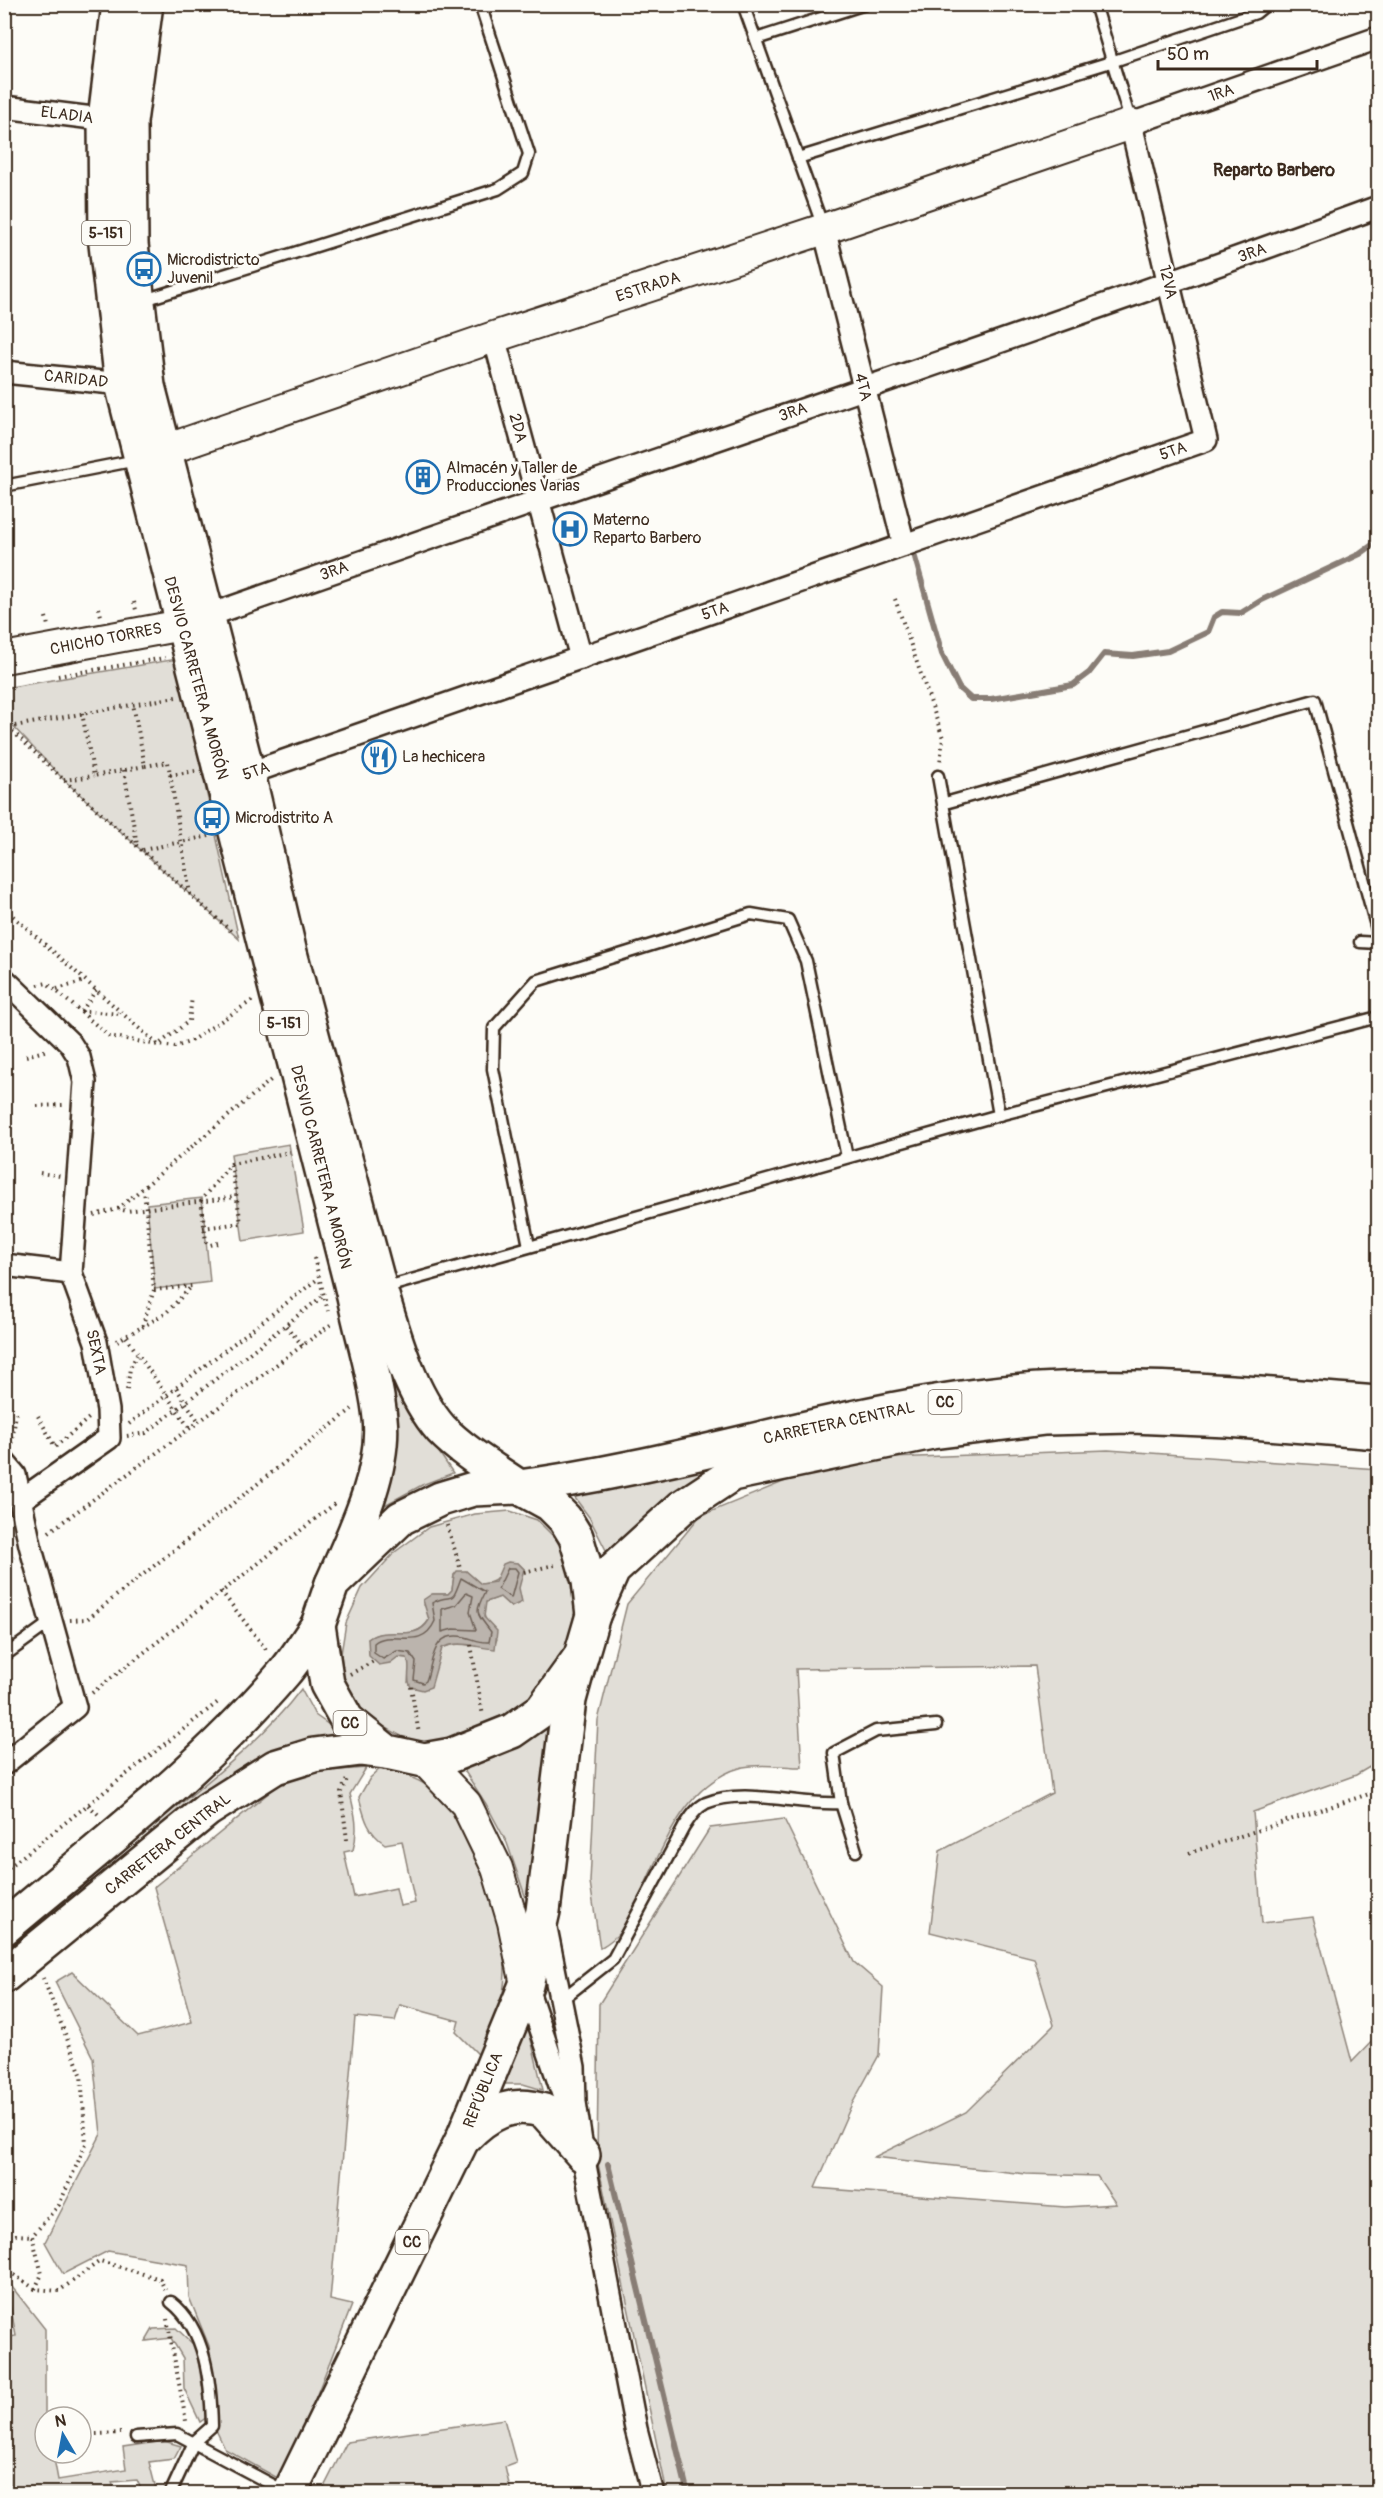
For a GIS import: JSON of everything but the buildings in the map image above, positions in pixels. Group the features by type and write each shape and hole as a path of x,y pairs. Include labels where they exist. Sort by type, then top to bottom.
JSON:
{"main road":[{"name":"DESVIO CARRETERA A MORÓN","path":"119,4 117,121 106,244 135,385 193,631 224,776 349,1303 380,1418 380,1445 357,1526 332,1584"},
{"name":"DESVIO CARRETERA A MORÓN","path":"135,385 138,302 117,121 146,4"},
{"name":"DESVIO CARRETERA A MORÓN","path":"193,631 200,692 224,776"},
{"name":"DESVIO CARRETERA A MORÓN","path":"349,1303 393,1333 417,1389 440,1428 471,1455 519,1487"},
{"name":"CARRETERA CENTRAL","path":"519,1487 576,1480 908,1408 1003,1393 1111,1387 1378,1403"},
{"name":"CARRETERA CENTRAL","path":"593,1615 613,1570 682,1507 732,1474 932,1432 1045,1418 1132,1416 1228,1420 1378,1432"},
{"name":"CC","path":"4,1928 135,1818 205,1755 285,1672 318,1625 332,1584 401,1518 440,1498 473,1489 519,1487 550,1504 565,1520 576,1537 589,1581 593,1615 580,1656 542,1710 512,1731 487,1744 452,1755 424,1760 374,1750 347,1720 327,1684 318,1625"},
{"name":"REPÚBLICA","path":"289,2493 463,2138 526,1985 543,1911 569,1700 580,1656"},
{"name":"CARRETERA CENTRAL","path":"4,1976 190,1823 275,1767 314,1755 374,1750"},
{"path":"463,2138 494,2112 521,2106 544,2111 583,2156"}],"street":[{"name":"1RA","path":"1131,124 1378,38"},
{"name":"ELADIA","path":"4,107 117,121"},
{"name":"ESTRADA","path":"152,454 1131,124"},
{"name":"12VA","path":"1131,124 1206,440"},
{"name":"3RA","path":"193,631 537,499 1168,284 1378,207"},
{"name":"4TA","path":"824,229 904,545"},
{"name":"2DA","path":"494,337 581,658"},
{"name":"CARIDAD","path":"4,372 135,385"},
{"name":"5TA","path":"224,776 581,658 1206,440"},
{"name":"CHICHO TORRES","path":"4,658 193,631"},
{"name":"SEXTA","path":"10,984 70,1043 79,1057 85,1082 73,1220 71,1273 96,1342 109,1438"},
{"path":"4,1265 71,1273"},
{"path":"21,1500 109,1438"},
{"path":"4,1764 75,1707 30,1545 15,1475 7,1463"},
{"path":"424,1760 466,1804 497,1868 513,1922 526,1985 583,2156"},
{"path":"543,1911 574,2067 575,2102 583,2156 636,2429 653,2493"}],"lane":[{"path":"138,302 498,189 524,172 529,154 480,4"},
{"path":"743,4 824,229"},
{"path":"756,39 865,4"},
{"path":"1095,4 1114,61 1131,124"},
{"path":"798,158 1114,61 1256,13 1267,4"},
{"path":"4,486 152,454"},
{"path":"945,803 1315,700 1378,933"},
{"path":"938,776 945,803 999,1115"},
{"path":"529,1246 493,1069 494,1028 536,981 751,914 788,920 806,961 847,1157"},
{"path":"1360,942 1378,943"},
{"path":"349,1303 529,1246 847,1157 999,1115 1378,1017"},
{"path":"4,1656 52,1621"},
{"path":"856,1851 841,1803 834,1753 876,1731 936,1725"},
{"path":"561,2000 614,1959 684,1827 694,1812 705,1803 734,1797 817,1805 841,1803"},
{"path":"170,2493 192,2441 212,2426 201,2346 196,2331 184,2312 171,2302"},
{"path":"136,2437 177,2434 289,2493"}],"path":[{"path":"895,599 944,738 938,776"},
{"path":"51,677 193,631"},
{"path":"9,727 200,692"},
{"path":"133,704 145,766"},
{"path":"82,713 94,776"},
{"path":"4,723 239,939 237,927"},
{"path":"64,780 168,762 191,895"},
{"path":"124,770 137,845"},
{"path":"170,775 224,776"},
{"path":"142,850 219,834"},
{"path":"4,908 158,1045"},
{"path":"57,989 85,981"},
{"path":"10,984 47,983 57,989 109,1036 175,1047 189,1042 254,998"},
{"path":"252,988 257,1010"},
{"path":"82,1011 96,990"},
{"path":"158,1045 189,1021 192,997"},
{"path":"82,1011 122,1014"},
{"path":"270,1067 275,1089"},
{"path":"73,1220 118,1209 272,1078"},
{"path":"288,1142 293,1164"},
{"path":"218,1243 210,1245 206,1242 201,1200 231,1164 290,1152"},
{"path":"203,1228 240,1223 231,1164"},
{"path":"142,1327 154,1290 143,1189"},
{"path":"118,1209 127,1211 236,1197"},
{"path":"314,1255 319,1278 349,1303"},
{"path":"109,1438 319,1278"},
{"path":"96,1342 120,1341 165,1314 192,1286 154,1290"},
{"path":"109,1438 146,1433 286,1326 349,1303"},
{"path":"334,1335 349,1303"},
{"path":"4,1564 303,1346 349,1303"},
{"path":"286,1326 303,1346"},
{"path":"126,1337 190,1429"},
{"path":"128,1400 130,1368 137,1354"},
{"path":"176,1388 199,1422"},
{"path":"350,1399 355,1420"},
{"path":"38,1416 55,1447 106,1404"},
{"path":"52,1621 87,1619 352,1409"},
{"path":"7,1463 16,1412"},
{"path":"128,1412 129,1424"},
{"path":"75,1707 342,1498 337,1509"},
{"path":"440,1498 461,1570"},
{"path":"524,1572 583,1558"},
{"path":"221,1591 285,1672"},
{"path":"471,1645 487,1744"},
{"path":"411,1687 424,1760"},
{"path":"4,1871 228,1695"},
{"path":"347,1840 341,1792 374,1750"},
{"path":"1189,1853 1378,1791"},
{"path":"100,1815 109,1808"},
{"path":"32,2236 59,2205 87,2144 81,2074 33,1952"},
{"path":"4,2239 16,2235 32,2236"},
{"path":"32,2236 42,2274 35,2289"},
{"path":"4,2268 35,2289 59,2291 100,2261 160,2279 171,2302"},
{"path":"160,2279 162,2291"},
{"path":"166,2314 192,2441"}],"shaded area":[{"path":"177,659 239,939 64,780 5,718 5,688"},
{"path":"289,1144 304,1231 243,1241 231,1154"},
{"path":"202,1198 210,1282 155,1289 147,1204"},
{"path":"394,1386 453,1473 422,1485 385,1505 397,1448"},
{"path":"1108,1450 1378,1469 1378,1762 1356,1775 1253,1812 1262,1923 1313,1917 1352,2062 1378,2035 1378,2493 667,2493 597,2159 599,2004 710,1828 784,1819 854,1962 883,1987 879,2055 851,2106 815,2188 1065,2207 1116,2204 1097,2176 1026,2174 874,2157 966,2112 1054,2025 1034,1958 930,1932 940,1851 1052,1793 1035,1666 796,1669 802,1767 764,1765 743,1767 723,1775 705,1787 690,1803 666,1840 624,1927 615,1938 600,1948 590,1882 598,1720 627,1604 700,1516 837,1460"},
{"path":"730,1458 665,1501 608,1554 589,1517 572,1494"},
{"path":"510,1511 537,1520 557,1540 572,1571 576,1607 564,1658 527,1701 491,1728 459,1741 414,1743 377,1723 357,1706 344,1683 341,1654 346,1623 362,1588 395,1552 429,1527 475,1514","holes":["518,1563 524,1569 511,1607 500,1597 486,1602 484,1607 485,1616 497,1639 494,1646 449,1645 442,1648 436,1665 408,1682 410,1663 407,1658 393,1659 368,1639 376,1635 408,1633 423,1627 429,1620 428,1610 424,1605 433,1594 448,1594 452,1590 454,1575 466,1571 481,1584 495,1580 502,1568"]},
{"path":"301,1689 315,1715 342,1734 301,1742 255,1762 152,1837 147,1831 248,1747 267,1729"},
{"path":"553,1713 532,1916 507,1843 486,1804 460,1764"},
{"path":"382,1767 428,1786 444,1797 474,1842 493,1894 504,1947 503,1993 482,2058 456,2032 459,2021 400,2005 395,2021 355,2017 330,2300 352,2305 283,2481 225,2449 216,2430 218,2417 209,2346 189,2297 188,2265 108,2251 63,2274 45,2242 101,2134 93,2058 55,1982 72,1972 138,2036 192,2022 154,1887 277,1786 313,1772 366,1768 350,1794 355,1815 356,1835 353,1850 344,1852 354,1897 396,1888 400,1906 415,1903 402,1841 385,1844 374,1834 367,1823 359,1797 370,1778"},
{"path":"525,2014 543,2090 523,2084 495,2084"},
{"path":"5,2278 45,2329 45,2405 33,2405 33,2465 55,2465 58,2480 126,2469 123,2447 164,2441 181,2446 174,2459 149,2462 157,2493 143,2493 137,2480 112,2482 115,2493 5,2493 5,2338 16,2336"},
{"path":"176,2328 196,2347 207,2417 200,2422 184,2388 183,2358 171,2338 146,2341 153,2329"},
{"path":"504,2419 516,2463 505,2467 511,2493 321,2493 347,2442"}],"water":[{"path":"518,1563 524,1569 519,1588 522,1602 511,1607 500,1597 486,1602 484,1617 497,1631 495,1649 462,1644 442,1648 431,1687 423,1690 411,1687 409,1684 407,1658 398,1657 390,1663 379,1665 369,1656 368,1639 384,1633 409,1633 423,1627 429,1620 423,1600 432,1594 448,1594 452,1590 454,1575 457,1571 466,1571 481,1584 495,1582 503,1564"}],"waterway":[{"path":"914,554 942,654 959,688 971,699 991,699 1073,685 1089,673 1104,654 1133,656 1168,651 1208,632 1214,617 1222,612 1241,613 1262,600 1360,554 1378,541"},
{"path":"608,2164 688,2494"}],"place":[{"name":"Microdistricto Juvenil","path":"144,269"},
{"name":"Almacén y Taller de Producciones Varias","path":"423,477"},
{"name":"Materno Reparto Barbero","path":"570,529"},
{"name":"La hechicera","path":"379,757"},
{"name":"Microdistrito A","path":"212,818"}],"district":[{"name":"Reparto Barbero","path":"1274,170"}]}
